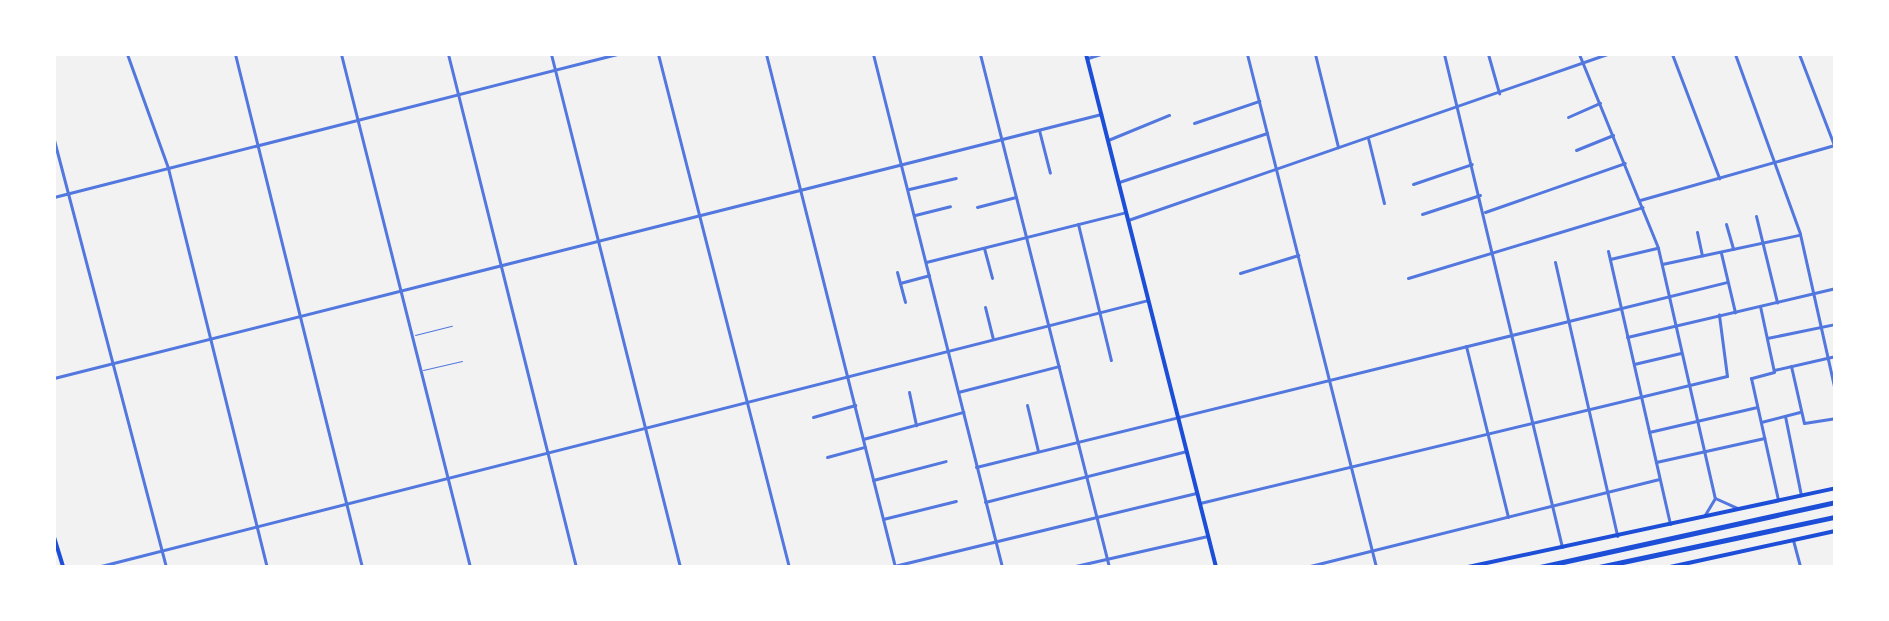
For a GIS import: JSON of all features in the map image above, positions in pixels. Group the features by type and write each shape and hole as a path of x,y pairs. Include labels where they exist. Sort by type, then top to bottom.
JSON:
{"highway":[{"path":"1540,567 1835,502"},
{"path":"1599,567 1835,517"}],"main road":[{"path":"1087,56 1216,567"},
{"path":"1468,567 1835,488"},
{"path":"1670,567 1835,531"},
{"path":"54,537 63,567"}],"street":[{"path":"127,54 168,168 267,567"},
{"path":"235,54 362,567"},
{"path":"341,54 470,567"},
{"path":"448,54 576,567"},
{"path":"551,54 680,567"},
{"path":"54,197 617,54"},
{"path":"658,54 789,567"},
{"path":"766,54 893,566 994,538 1197,493"},
{"path":"873,54 1002,567"},
{"path":"980,54 1109,567"},
{"path":"1087,56 1100,54"},
{"path":"1247,54 1376,567"},
{"path":"1315,54 1338,148"},
{"path":"1444,54 1495,253 1562,547"},
{"path":"1488,54 1499,93"},
{"path":"1579,54 1658,248 1715,498 1704,516"},
{"path":"1128,220 1607,54"},
{"path":"1672,54 1719,178"},
{"path":"1735,54 1800,234 1835,388"},
{"path":"1640,200 1834,145 1799,54"},
{"path":"1194,123 1259,101"},
{"path":"1568,117 1600,103"},
{"path":"54,378 1101,114"},
{"path":"1108,140 1169,115"},
{"path":"1039,129 1050,173"},
{"path":"1119,182 1267,133"},
{"path":"1576,150 1613,135"},
{"path":"1368,138 1384,203"},
{"path":"54,140 72,192 166,567"},
{"path":"1485,212 1625,163"},
{"path":"1413,184 1472,164"},
{"path":"908,190 956,178"},
{"path":"1422,214 1480,195"},
{"path":"977,207 1016,197"},
{"path":"914,215 950,206"},
{"path":"1408,278 1643,207"},
{"path":"926,262 1126,212"},
{"path":"1756,216 1777,302"},
{"path":"1078,224 1111,360"},
{"path":"1726,224 1733,249"},
{"path":"1697,232 1702,255"},
{"path":"1662,264 1800,234"},
{"path":"984,248 992,278"},
{"path":"1610,259 1658,248"},
{"path":"1608,251 1670,524"},
{"path":"1721,251 1735,312"},
{"path":"1240,273 1298,255"},
{"path":"1555,262 1617,536"},
{"path":"897,272 905,302"},
{"path":"900,283 929,275"},
{"path":"976,467 1727,282"},
{"path":"1627,337 1832,289"},
{"path":"97,567 1148,300"},
{"path":"1760,306 1774,371"},
{"path":"985,307 993,338"},
{"path":"1200,503 1727,376 1719,315"},
{"path":"1767,338 1835,324"},
{"path":"1466,346 1508,517"},
{"path":"1634,364 1682,353"},
{"path":"1778,500 1751,378 1835,356"},
{"path":"958,392 1059,366"},
{"path":"1791,366 1805,424 1835,418"},
{"path":"909,392 916,425"},
{"path":"813,417 855,405"},
{"path":"1027,405 1038,451"},
{"path":"1649,432 1757,407"},
{"path":"863,439 963,412"},
{"path":"1761,422 1801,412"},
{"path":"1785,416 1801,495"},
{"path":"1656,462 1764,438"},
{"path":"827,457 865,447"},
{"path":"985,502 1186,451"},
{"path":"873,480 946,461"},
{"path":"1306,567 1659,479"},
{"path":"1715,498 1739,509"},
{"path":"883,519 956,501"},
{"path":"1071,567 1208,536"},
{"path":"1793,540 1800,567"}],"lane":[{"path":"412,336 452,326"},
{"path":"420,370 462,361"}]}
